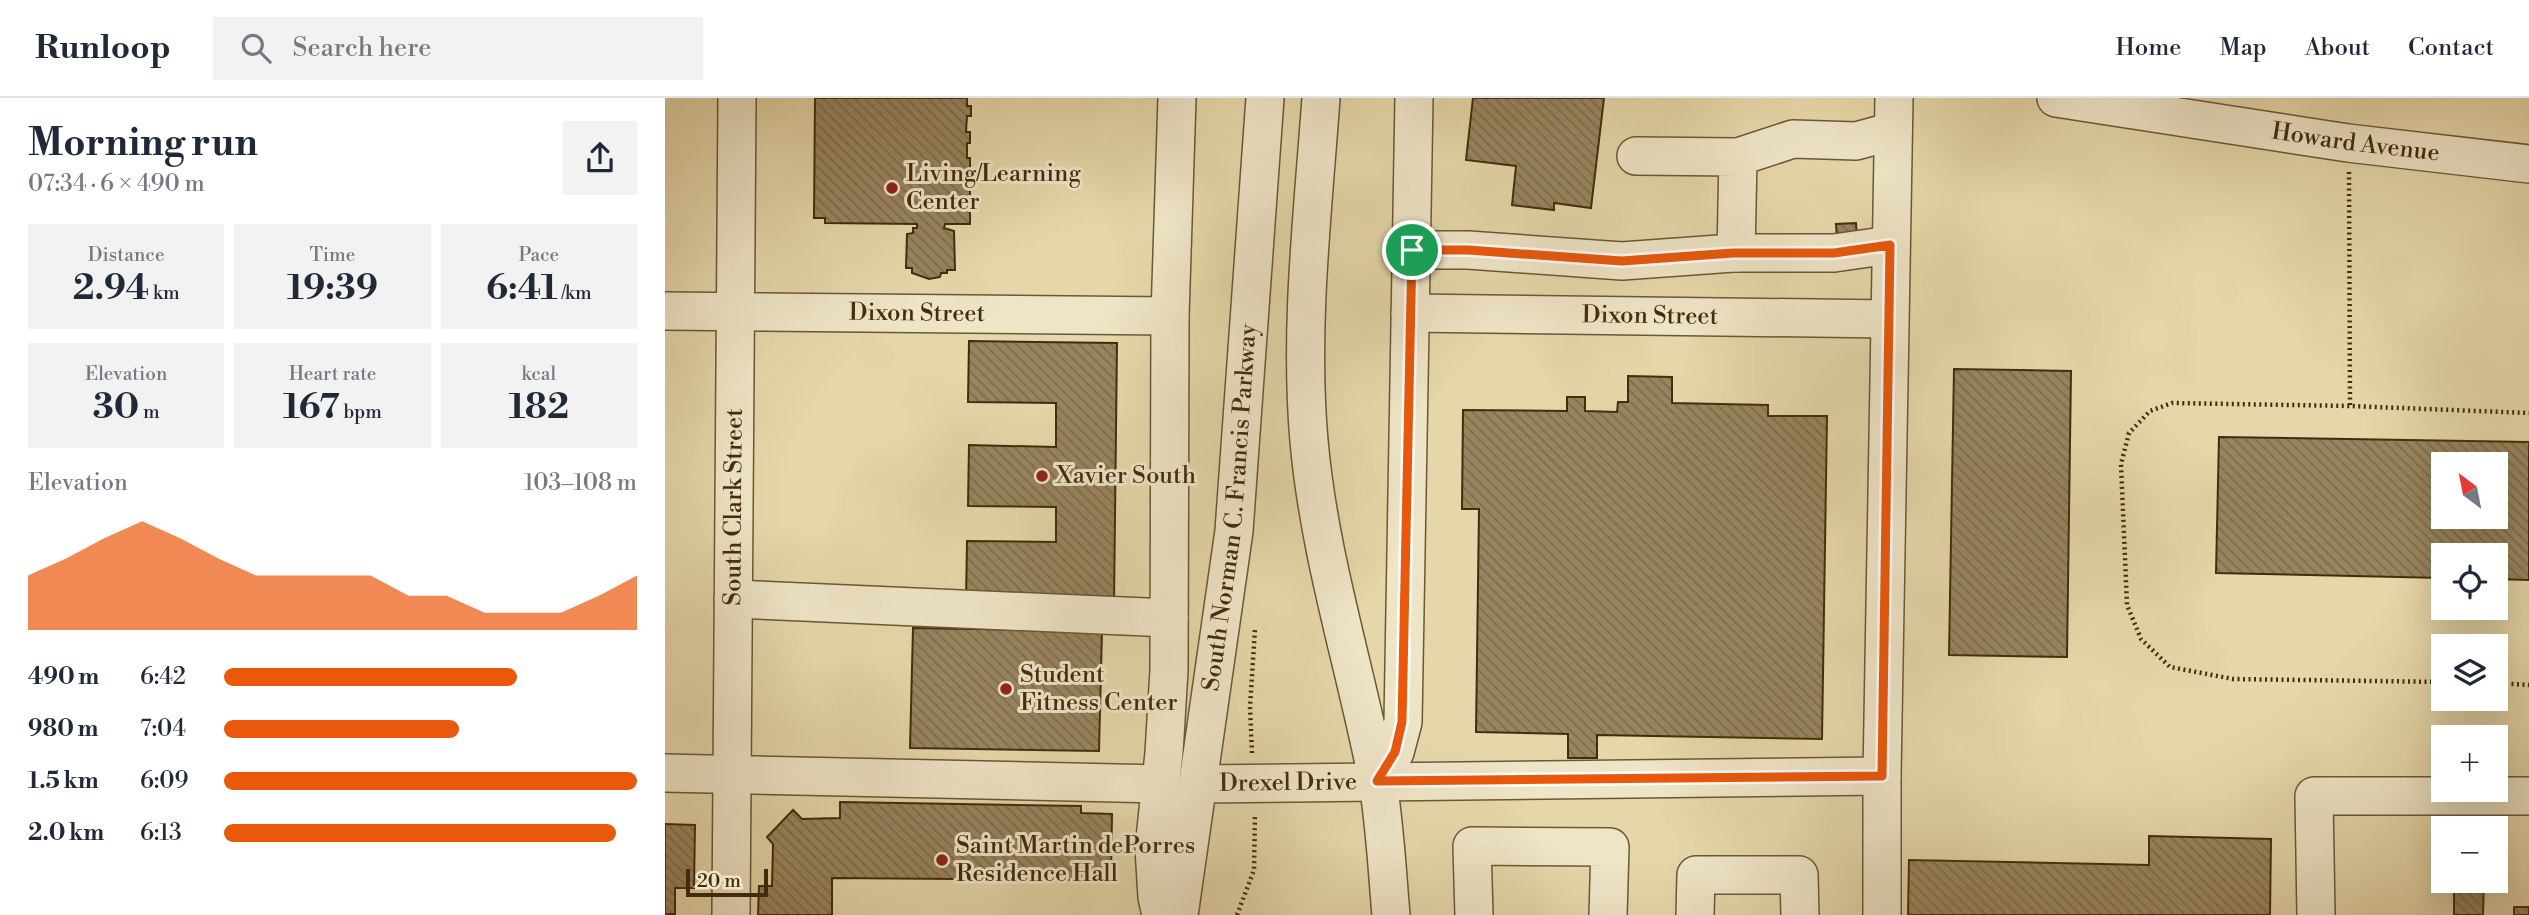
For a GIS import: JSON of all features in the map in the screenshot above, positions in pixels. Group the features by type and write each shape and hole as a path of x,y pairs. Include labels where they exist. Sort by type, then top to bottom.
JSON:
{"street":[{"name":"South Clark Street","path":"731,915 737,98"},
{"name":"South Norman C. Francis Parkway","path":"1161,915 1157,897 1154,848 1170,670 1170,316 1177,98"},
{"name":"South Norman C. Francis Parkway","path":"1179,915 1234,531 1265,98"},
{"path":"1321,98 1311,242 1306,385 1309,442 1322,526 1377,781 1391,915"},
{"path":"1377,781 1395,752 1402,722 1414,98"},
{"name":"Howard Avenue","path":"2056,98 2348,143 2529,164"},
{"path":"1636,156 1738,157 1793,139 1856,141 1894,114"},
{"path":"1882,915 1894,114"},
{"path":"1735,253 1738,157"},
{"path":"1412,250 1468,250 1622,261 1735,253 1834,253 1890,245"},
{"name":"Dixon Street","path":"665,311 1170,316"},
{"name":"Dixon Street","path":"1410,313 1889,319"},
{"path":"733,599 1169,618"},
{"path":"665,773 1161,784"},
{"name":"Drexel Drive","path":"1199,784 1882,776"},
{"path":"2316,915 2314,796 2529,796"},
{"path":"1474,915 1472,846 1610,847 1608,915"},
{"path":"1695,915 1696,875 1799,876 1800,915"}],"path":[{"path":"2348,143 2350,406"},
{"path":"2431,682 2234,679 2170,667 2141,639 2127,605 2120,464 2129,433 2150,411 2172,403 2529,413"},
{"path":"2508,684 2529,685"}],"building":[{"name":"Living/Learning Center","path":"815,98 967,98 967,106 971,106 966,132 970,132 967,158 970,158 970,224 945,224 944,228 954,231 955,270 947,270 947,273 941,273 940,277 929,279 912,273 912,268 906,268 907,234 913,233 917,224 825,223 825,218 814,218"},
{"path":"1473,98 1604,98 1591,208 1554,203 1554,210 1512,205 1516,166 1466,160"},
{"path":"1856,223 1857,238 1837,239 1836,224"},
{"name":"Xavier South","path":"969,341 1117,343 1114,604 966,602 967,541 1056,542 1056,507 968,506 969,445 1056,447 1056,403 968,402"},
{"path":"1954,369 2071,371 2067,657 1949,655"},
{"path":"1628,376 1672,377 1672,403 1768,405 1768,416 1827,416 1822,739 1597,735 1597,758 1568,758 1568,734 1476,732 1479,509 1462,509 1463,410 1567,411 1567,397 1585,397 1585,411 1617,412 1618,402 1628,402"},
{"path":"2219,437 2529,442 2529,580 2508,579 2508,543 2431,543 2431,578 2216,573"},
{"name":"Student Fitness Center","path":"913,628 1102,631 1099,751 910,748"},
{"name":"Saint Martin dePorres Residence Hall","path":"840,802 1081,806 1081,813 1112,814 1111,876 1081,875 1081,880 832,878 832,915 758,915 759,886 772,886 773,844 767,837 793,810 802,819 840,818"},
{"path":"665,824 695,825 694,888 675,888 675,914 665,914"},
{"path":"2149,836 2271,839 2270,915 1908,915 1909,860 2149,865"},
{"path":"2454,893 2484,893 2483,915 2454,915"},
{"path":"2514,907 2529,907 2529,915 2514,915"}],"place":[{"name":"Living/Learning Center","path":"892,188"},
{"name":"Xavier South","path":"1042,476"},
{"name":"Student Fitness Center","path":"1006,689"},
{"name":"Saint Martin dePorres Residence Hall","path":"942,860"}],"route":[{"path":"1890,245 1882,776 1377,781 1395,752 1402,722 1412,250 1468,250 1622,261 1733,253 1834,253 1890,245"}]}
